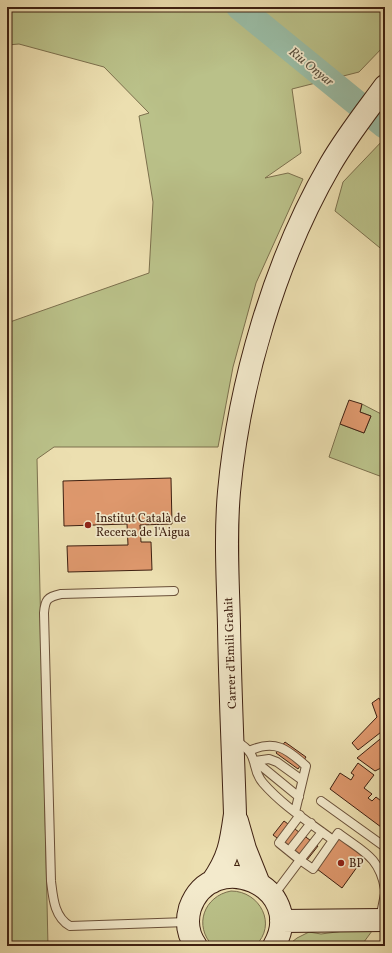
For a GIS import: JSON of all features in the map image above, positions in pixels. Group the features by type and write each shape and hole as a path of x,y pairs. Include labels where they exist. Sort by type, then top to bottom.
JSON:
{"main road":[{"name":"Carrer d'Emili Grahit","path":"187,922 195,899 205,887 212,882 223,867 231,845 235,814 241,745 227,548 229,492 244,394 266,314 290,248 324,175 359,121 385,86"},
{"name":"Carrer d'Emili Grahit","path":"235,814 247,855 266,890 279,909 281,921"},
{"path":"212,882 236,876 266,890"},
{"path":"274,946 280,933 281,921 382,919"},
{"path":"187,922 189,933 196,946"}],"lane":[{"path":"174,591 61,594 50,596 46,600 44,613 51,881 55,907 64,923 70,926 187,922"},
{"path":"241,745 255,762 299,797"},
{"path":"241,745 281,747 306,766 302,780 297,813 279,844 313,869 338,833 375,860 383,878 385,889"},
{"path":"255,762 269,759 277,762 302,780"},
{"path":"255,762 257,772 262,782 275,796 333,840"},
{"path":"321,800 385,847"},
{"path":"288,851 310,823"},
{"path":"266,890 300,860 322,832"},
{"path":"382,919 385,894"}],"green space":[{"path":"7,7 385,7 385,45 359,72 292,89 301,153 265,178 288,173 303,179 256,283 233,367 218,447 54,447 37,459 48,946 7,946 7,323 149,273 153,202 139,116 149,113 104,67 19,44 7,45"},
{"path":"385,138 385,252 335,211 343,182"},
{"path":"362,404 385,416 385,478 329,457 340,424 364,433 371,416 360,412"},
{"path":"231,891 250,897 257,903 262,911 265,919 265,929 262,938 255,946 213,946 207,938 203,921 204,913 208,905 222,894"},
{"path":"344,931 372,931 361,946 287,946 297,938 309,932 321,934"}],"building":[{"path":"349,400 362,404 360,412 371,416 364,433 340,424"},
{"name":"Institut Català de Recerca de l'Aigua","path":"171,478 172,524 140,525 141,542 151,542 152,570 68,572 67,546 128,545 127,524 64,526 63,481"},
{"path":"379,698 382,704 385,702 385,729 358,750 352,743 377,717 372,703"},
{"path":"385,735 385,766 375,771 357,758"},
{"path":"285,742 306,757 298,769 276,753"},
{"path":"358,763 374,775 364,788 372,794 368,798 372,801 376,797 385,804 383,809 385,810 382,814 385,817 385,830 330,789 340,773 351,780 354,775 351,773"},
{"path":"284,821 318,846 307,860 273,835"},
{"name":"BP","path":"339,838 365,856 342,888 317,869"}],"waterway":[{"name":"Riu Onyar","path":"239,7 385,126"}],"place":[{"name":"Institut Català de Recerca de l'Aigua","path":"88,525"},
{"name":"BP","path":"341,863"}]}
